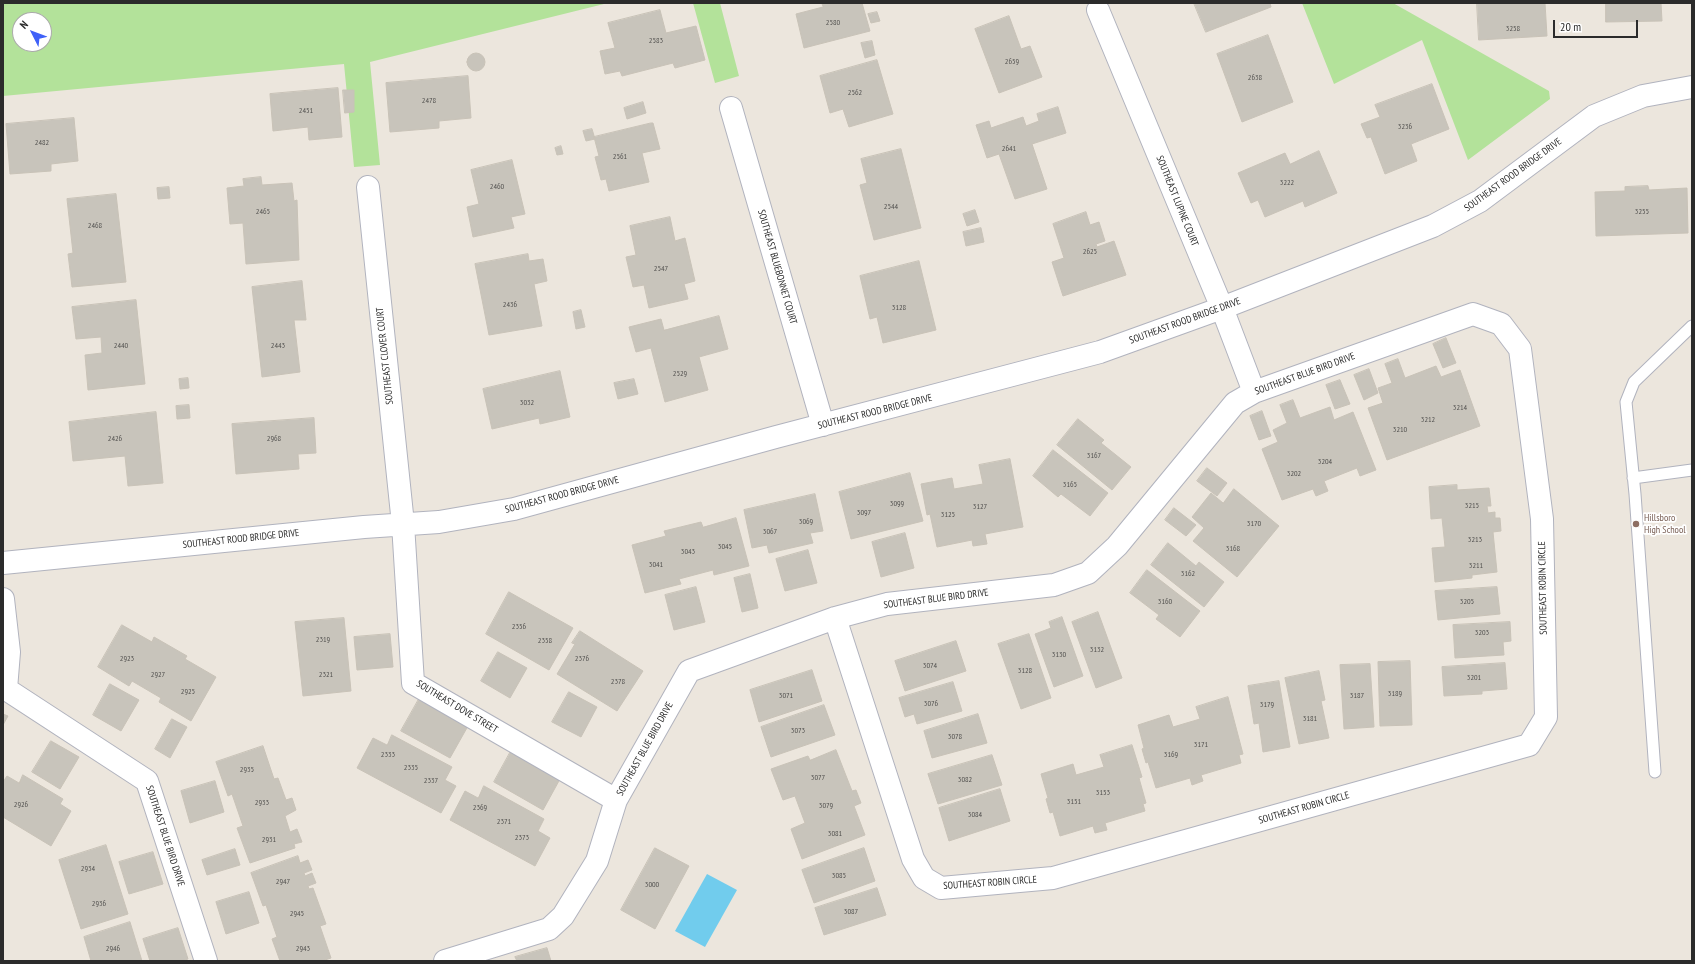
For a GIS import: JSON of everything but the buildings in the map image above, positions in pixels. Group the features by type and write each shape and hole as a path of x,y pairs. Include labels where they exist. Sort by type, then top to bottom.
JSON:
{"street":[{"name":"SOUTHEAST LUPINE COURT","path":"1098,10 1222,308 1254,392"},
{"name":"SOUTHEAST ROOD BRIDGE DRIVE","path":"3,563 403,524 439,522 514,509 1100,352 1222,308 1433,226 1480,201 1594,116 1643,96 1692,87"},
{"name":"SOUTHEAST BLUEBONNET COURT","path":"731,108 823,425"},
{"name":"SOUTHEAST CLOVER COURT","path":"368,187 403,524"},
{"name":"SOUTHEAST BLUE BIRD DRIVE","path":"445,961 550,929 563,916 597,861 616,800 689,671 835,618 887,604 1054,585 1088,573 1117,546 1235,404 1254,392 1473,314 1501,324"},
{"name":"SOUTHEAST ROBIN CIRCLE","path":"835,618 913,859 924,878 941,888 1053,878 1529,745 1546,717 1542,519 1520,349 1501,324"},
{"name":"SOUTHEAST DOVE STREET","path":"403,524 413,683 616,800"},
{"name":"SOUTHEAST BLUE BIRD DRIVE","path":"3,599 9,652 4,688 147,780 206,961"}],"lane":[{"path":"1656,772 1626,402 1634,382 1692,326"},
{"path":"1633,478 1692,470"}],"green space":[{"path":"3,3 608,3 370,62 380,165 354,167 344,64 3,96"},
{"path":"693,3 720,3 739,76 715,83"},
{"path":"1302,3 1393,3 1549,91 1550,99 1468,160 1422,40 1334,84"}],"water":[{"path":"707,874 737,890 705,947 675,931"}],"place":[{"name":"Hillsboro High School","path":"1636,524"}]}
